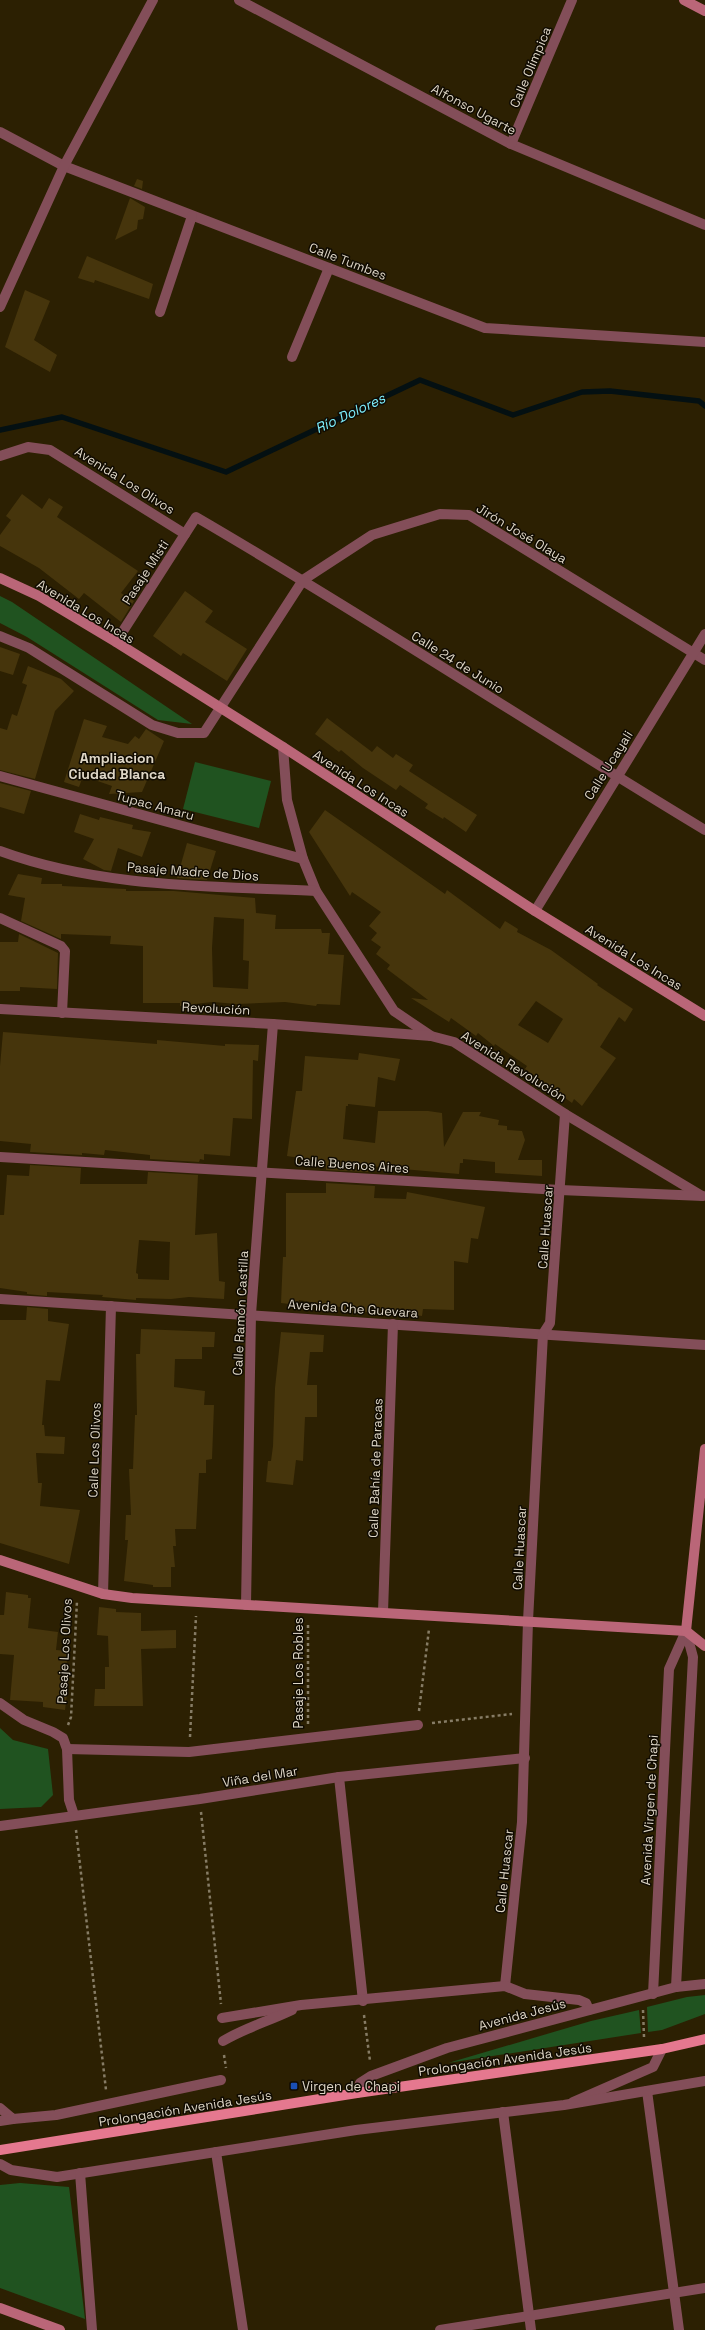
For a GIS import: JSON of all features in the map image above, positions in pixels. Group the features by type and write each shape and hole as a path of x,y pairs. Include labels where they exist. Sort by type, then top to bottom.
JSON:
{"main road":[{"name":"Prolongación Avenida Jesús","path":"0,2150 357,2093 662,2049 704,2039"}],"street":[{"path":"0,307 64,166 153,0"},
{"name":"Alfonso Ugarte","path":"239,0 511,144 705,225"},
{"name":"Calle Olímpica","path":"511,144 572,0"},
{"path":"684,0 705,11"},
{"name":"Calle Tumbes","path":"0,132 64,166 485,328 705,342"},
{"path":"160,312 192,216"},
{"path":"292,358 329,268"},
{"name":"Avenida Los Olivos","path":"0,456 28,447 50,450 185,534"},
{"name":"Jirón José Olaya","path":"0,636 29,648 152,725 178,733 204,733 221,709 303,580 372,535 440,514 469,515 705,660"},
{"name":"Pasaje Misti","path":"116,642 196,517"},
{"name":"Calle 24 de Junio","path":"196,517 303,580 705,830"},
{"name":"Avenida Los Incas","path":"0,578 39,596 116,642 283,747 535,911 705,1016"},
{"name":"Calle Ucayali","path":"535,911 616,776 705,634"},
{"name":"Avenida Revolución","path":"283,747 287,800 303,859 316,891 394,1011 431,1036 454,1042 565,1114 704,1197"},
{"name":"Tupac Amaru","path":"0,776 303,859"},
{"name":"Pasaje Madre de Dios","path":"0,851 31,863 141,883 316,891"},
{"path":"0,918 61,946 66,951 62,1013"},
{"name":"Revolución","path":"0,1009 273,1024 431,1036"},
{"name":"Calle Ramón Castilla","path":"246,1605 251,1314 273,1024"},
{"name":"Calle Huascar","path":"505,1986 522,1822 528,1621 543,1334 550,1323 565,1114"},
{"name":"Calle Buenos Aires","path":"0,1157 704,1197"},
{"name":"Avenida Che Guevara","path":"0,1299 251,1314 705,1345"},
{"name":"Calle Los Olivos","path":"103,1594 111,1306"},
{"name":"Calle Bahía de Paracas","path":"383,1612 393,1324"},
{"name":"Avenida Virgen de Chapi","path":"653,1994 669,1669 686,1631 705,1449"},
{"path":"0,1560 103,1594 196,1602 686,1631 705,1646"},
{"name":"Avenida Virgen de Chapi","path":"676,1987 693,1656 686,1631"},
{"path":"0,1703 24,1720 53,1732 63,1738 67,1749 69,1800 74,1815"},
{"path":"67,1749 189,1752 418,1724"},
{"name":"Viña del Mar","path":"0,1826 200,1799 339,1777 525,1758"},
{"path":"339,1777 363,2001"},
{"name":"Avenida Jesús","path":"357,2093 360,2082 371,2076 447,2048 676,1987 705,1984"},
{"path":"222,2018 301,2005 363,2001 505,1986 525,1994 579,2000 586,2003 589,2010"},
{"path":"223,2041 244,2029 271,2020 301,2005"},
{"path":"564,2106 653,2067 662,2049"},
{"path":"0,2120 56,2115 221,2080"},
{"path":"0,2164 11,2170 57,2177 356,2130 564,2106 705,2081"},
{"path":"647,2091 679,2330"},
{"path":"0,2108 13,2119"},
{"path":"503,2112 531,2330"},
{"path":"216,2152 243,2330"},
{"path":"80,2173 92,2330"},
{"path":"440,2330 705,2288"},
{"path":"0,2308 60,2330"}],"path":[{"name":"Pasaje Los Olivos","path":"71,1717 78,1587"},
{"path":"189,1752 196,1602"},
{"name":"Pasaje Los Robles","path":"308,1608 308,1738"},
{"path":"431,1616 418,1724 526,1712"},
{"path":"200,1799 222,2018"},
{"path":"74,1815 107,2104"},
{"path":"363,2001 371,2076"},
{"path":"642,2007 644,2037"},
{"path":"223,2041 226,2070"}],"green space":[{"path":"0,596 12,602 192,724 158,720 27,637 0,623"},
{"path":"195,762 271,781 259,828 183,809"},
{"path":"0,1728 13,1740 48,1749 53,1795 41,1807 0,1809"},
{"path":"705,1995 705,2014 662,2030 648,2032 647,2007 687,1997"},
{"path":"639,2010 641,2033 448,2063 591,2021"},
{"path":"20,2183 69,2187 85,2319 0,2288 0,2185"}],"building":[{"path":"137,179 143,181 142,189 134,186"},
{"path":"130,198 145,207 143,219 138,220 137,229 115,240"},
{"path":"87,256 153,284 149,299 95,280 94,283 78,278"},
{"path":"25,290 50,301 34,340 57,355 50,372 5,347"},
{"path":"22,494 42,509 49,498 63,507 57,517 138,571 121,593 134,601 121,622 84,593 79,599 39,568 0,546 0,535 11,520 6,516"},
{"path":"185,591 213,611 205,622 247,649 227,681 183,653 181,656 153,636"},
{"path":"0,647 20,654 13,675 0,671"},
{"path":"28,666 61,679 74,691 55,711 35,779 0,770 0,728 7,730 12,714 17,716 27,685 22,683"},
{"path":"327,718 372,752 377,746 393,758 396,754 413,765 409,771 477,815 466,832 444,817 443,819 425,808 428,804 400,785 396,790 363,768 341,750 339,752 315,734"},
{"path":"84,719 107,726 102,737 128,744 135,736 139,739 146,729 164,741 142,792 109,794 112,786 83,776 79,787 64,782"},
{"path":"0,783 31,791 24,814 0,807"},
{"path":"325,810 445,894 447,890 500,929 505,921 518,929 517,932 551,950 598,984 597,985 633,1009 625,1022 619,1017 600,1047 616,1058 582,1106 574,1099 572,1103 525,1069 527,1066 495,1044 494,1046 478,1033 476,1036 451,1018 449,1022 411,998 428,1000 387,969 390,965 376,954 381,947 371,940 377,933 369,926 381,912 352,892 350,896 309,832","holes":["536,1001 563,1019 548,1043 518,1025"]},
{"path":"80,814 99,820 100,817 133,825 132,829 151,832 142,857 118,848 111,871 104,870 83,859 94,839 74,832"},
{"path":"187,843 216,851 207,880 177,878"},
{"path":"18,874 42,878 41,884 62,884 62,886 126,889 126,891 174,891 255,898 256,913 276,915 275,929 321,929 322,933 330,933 328,954 344,955 340,1005 317,1004 316,1006 285,1002 237,1004 213,1002 194,1004 194,1007 180,1006 180,1003 143,1003 143,946 110,944 111,936 61,934 61,939 21,921 25,898 8,895","holes":["214,917 244,919 243,960 249,961 248,989 213,987 212,948"]},
{"path":"19,934 58,953 57,989 20,987 20,991 0,991 0,942 18,942"},
{"path":"3,1032 157,1044 157,1040 225,1046 225,1044 259,1045 258,1061 253,1060 252,1119 233,1118 230,1156 204,1154 204,1160 200,1159 199,1162 150,1159 150,1155 105,1150 104,1155 30,1152 31,1144 0,1141 0,1066"},
{"path":"359,1053 400,1059 395,1081 378,1077 375,1107 348,1104 348,1106 346,1106 343,1139 375,1143 378,1111 428,1111 442,1113 444,1147 463,1112 481,1112 479,1116 499,1120 498,1125 507,1126 507,1130 522,1131 525,1140 518,1160 542,1160 542,1176 495,1173 495,1162 463,1159 463,1163 460,1163 459,1174 369,1166 368,1172 326,1170 326,1164 319,1163 320,1161 287,1156 296,1091 302,1091 305,1056 358,1060"},
{"path":"30,1165 81,1168 80,1184 147,1184 148,1172 198,1175 195,1235 217,1233 219,1281 225,1282 224,1299 189,1297 171,1299 136,1298 136,1300 102,1297 103,1295 47,1292 47,1296 27,1294 27,1292 0,1288 0,1215 4,1215 7,1175 29,1176","holes":["139,1240 170,1242 169,1280 138,1279 138,1274 136,1273"]},
{"path":"326,1183 375,1186 374,1198 406,1199 407,1192 485,1207 478,1239 471,1238 468,1263 454,1261 454,1310 423,1309 422,1316 368,1307 368,1312 340,1310 340,1307 299,1300 298,1305 281,1303 283,1257 286,1257 286,1193 326,1193"},
{"path":"27,1307 48,1309 48,1321 69,1324 60,1381 46,1380 42,1425 44,1425 45,1436 65,1437 64,1454 36,1453 38,1483 42,1483 40,1506 80,1510 69,1564 0,1543 0,1320 26,1320"},
{"path":"141,1329 215,1332 214,1347 202,1347 202,1359 175,1359 174,1387 205,1391 204,1405 214,1405 212,1459 206,1460 206,1473 199,1473 196,1529 175,1529 176,1546 173,1546 175,1567 171,1567 171,1587 153,1587 153,1585 124,1581 128,1540 125,1540 126,1515 131,1515 129,1469 133,1469 135,1415 137,1415 136,1354 140,1354"},
{"path":"281,1332 324,1335 323,1352 310,1352 307,1385 317,1385 317,1417 305,1417 303,1461 296,1460 293,1485 266,1482 268,1461 271,1461 273,1446 275,1388"},
{"path":"6,1592 28,1595 28,1598 31,1598 28,1628 58,1632 56,1650 68,1651 65,1677 69,1678 65,1710 43,1707 43,1702 10,1700 14,1655 0,1654 0,1615 4,1615"},
{"path":"99,1607 116,1609 116,1612 141,1613 141,1631 176,1630 176,1648 141,1649 143,1706 94,1706 95,1689 105,1689 105,1667 109,1667 108,1636 97,1635"}],"waterway":[{"name":"Río Dolores","path":"0,430 62,417 226,472 420,380 513,415 582,392 610,391 699,401 705,406"}],"place":[{"name":"Virgen de Chapi","path":"294,2086"}],"district":[{"name":"Ampliacion Ciudad Blanca","path":"117,766"}]}
